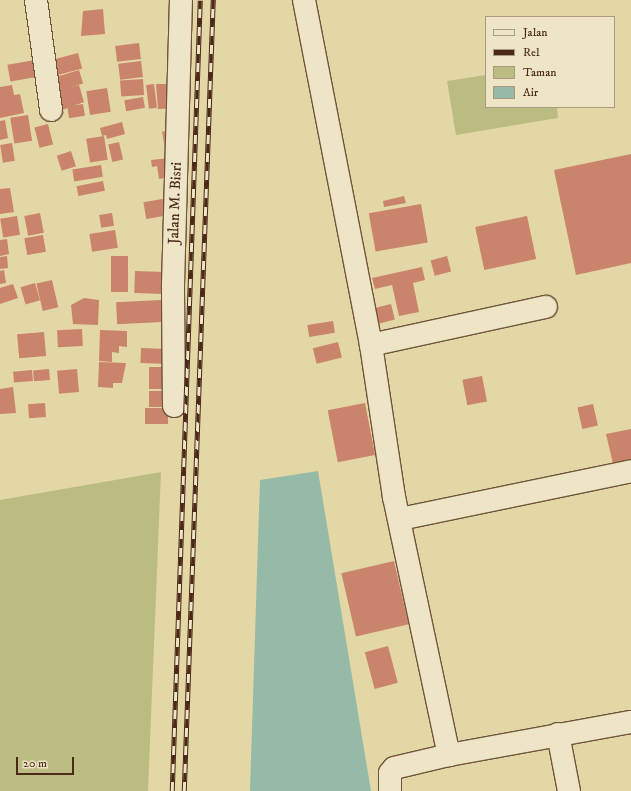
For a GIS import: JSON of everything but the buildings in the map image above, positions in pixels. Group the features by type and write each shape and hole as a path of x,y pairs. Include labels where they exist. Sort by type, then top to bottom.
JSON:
{"street":[{"path":"36,0 51,110"},
{"name":"Jalan M. Bisri","path":"174,406 173,285 181,0"},
{"path":"304,0 371,345 400,518 448,755"},
{"path":"371,345 546,307"},
{"path":"400,518 631,471"},
{"path":"390,791 388,784 394,768 448,755 631,722"},
{"path":"558,734 569,791"}],"green space":[{"path":"485,75 485,108 557,108 558,118 456,135 447,81"},
{"path":"161,472 148,791 0,791 0,500"}],"water":[{"path":"318,471 371,791 250,791 260,480"}],"railway":[{"path":"172,791 200,0"},
{"path":"184,791 213,0"}]}
